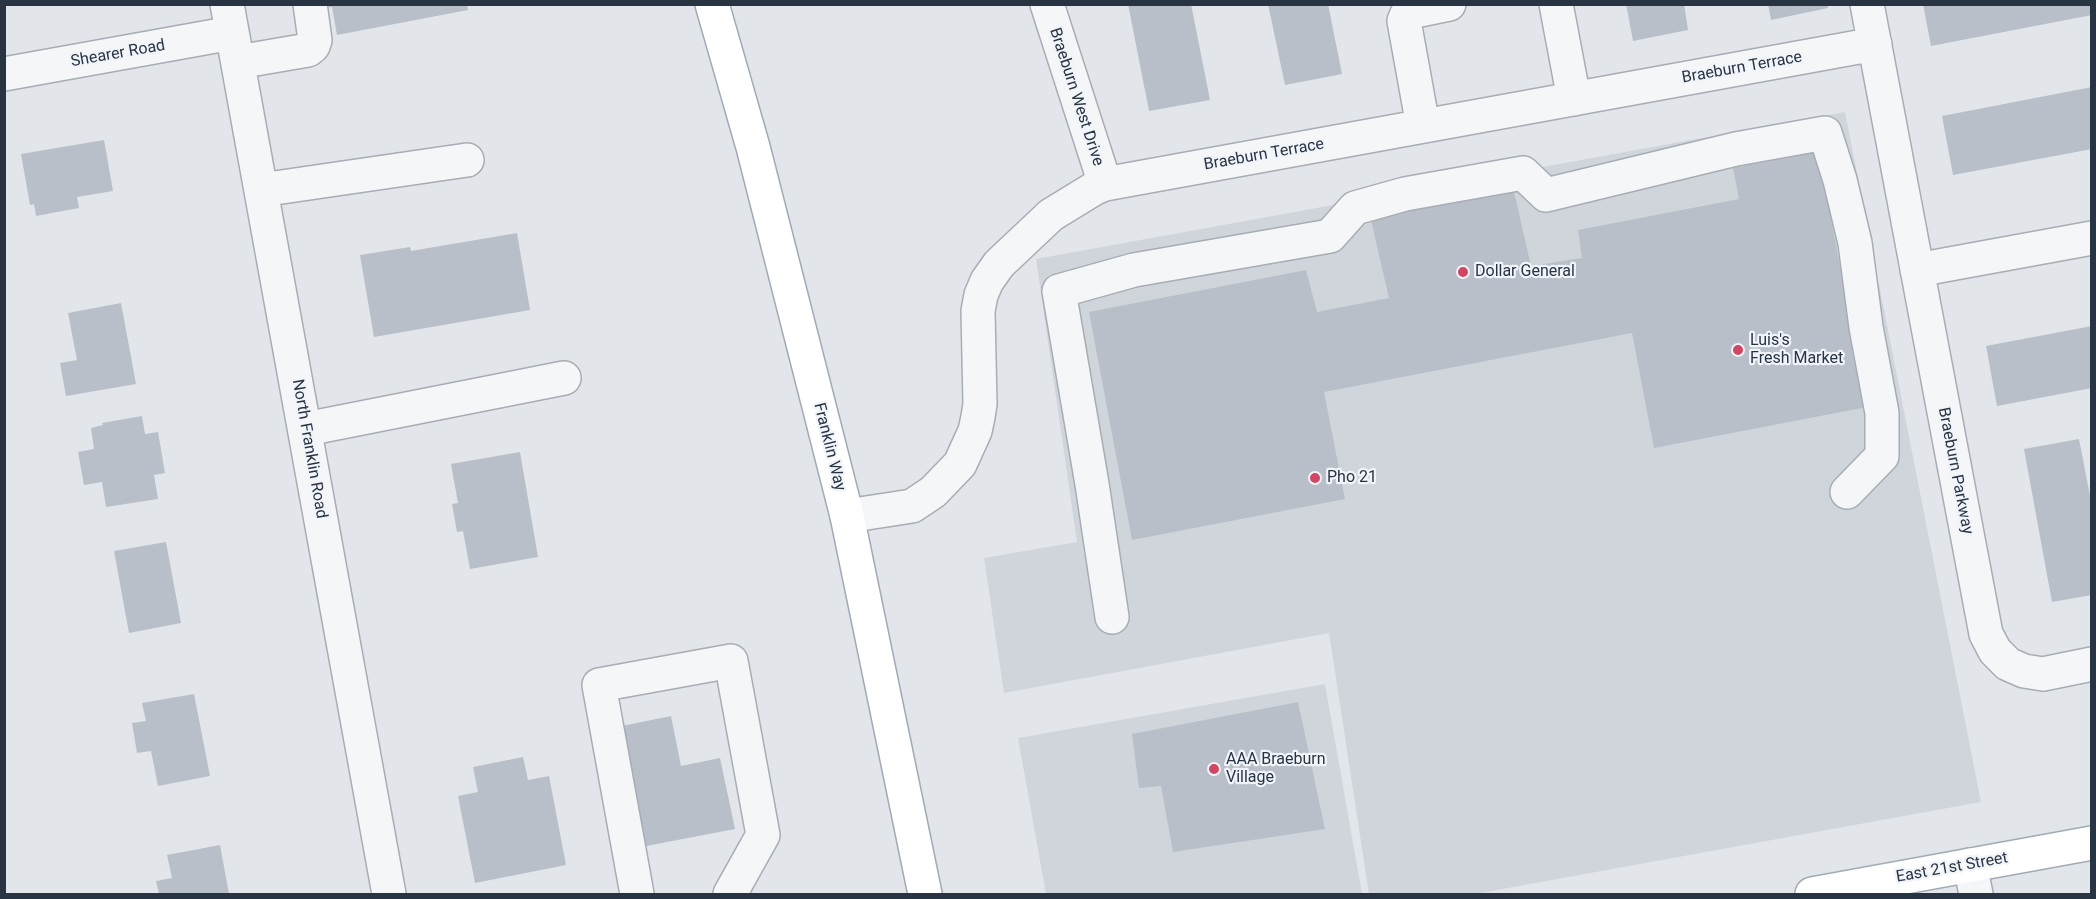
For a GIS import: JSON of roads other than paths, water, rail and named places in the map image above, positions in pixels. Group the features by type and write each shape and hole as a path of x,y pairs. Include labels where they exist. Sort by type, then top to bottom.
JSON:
{"main road":[{"name":"Franklin Way","path":"712,4 753,147 847,516 925,894"},
{"name":"East 21st Street","path":"1812,894 1973,880 2091,843"}],"street":[{"name":"Shearer Road","path":"4,74 232,33 308,50 313,46 315,40 310,4"},
{"name":"Braeburn West Drive","path":"847,516 912,506 933,492 960,464 975,431 980,404 978,311 987,281 999,264 1051,215 1105,184 1047,4"},
{"path":"1423,126 1404,21 1410,12 1449,4"},
{"path":"1556,4 1574,99"},
{"name":"Braeburn Parkway","path":"1867,4 1986,634 1995,651 2008,664 2024,672 2043,674 2091,664"},
{"name":"North Franklin Road","path":"232,33 389,894"},
{"name":"Braeburn Terrace","path":"1105,184 1875,44"},
{"path":"1112,617 1059,291 1134,270 1330,236 1355,208 1405,194 1511,175 1523,173 1546,195 1736,149 1825,133 1840,180 1855,243 1866,327 1882,413 1882,456 1847,492"},
{"path":"261,190 467,160"},
{"path":"1917,270 2091,238"},
{"path":"306,429 564,378"},
{"path":"637,894 599,685 731,661 763,835 730,894"}],"place":[{"name":"Dollar General","path":"1463,272"},
{"name":"Luis's Fresh Market","path":"1738,350"},
{"name":"Pho 21","path":"1315,478"},
{"name":"AAA Braeburn Village","path":"1214,769"}]}
